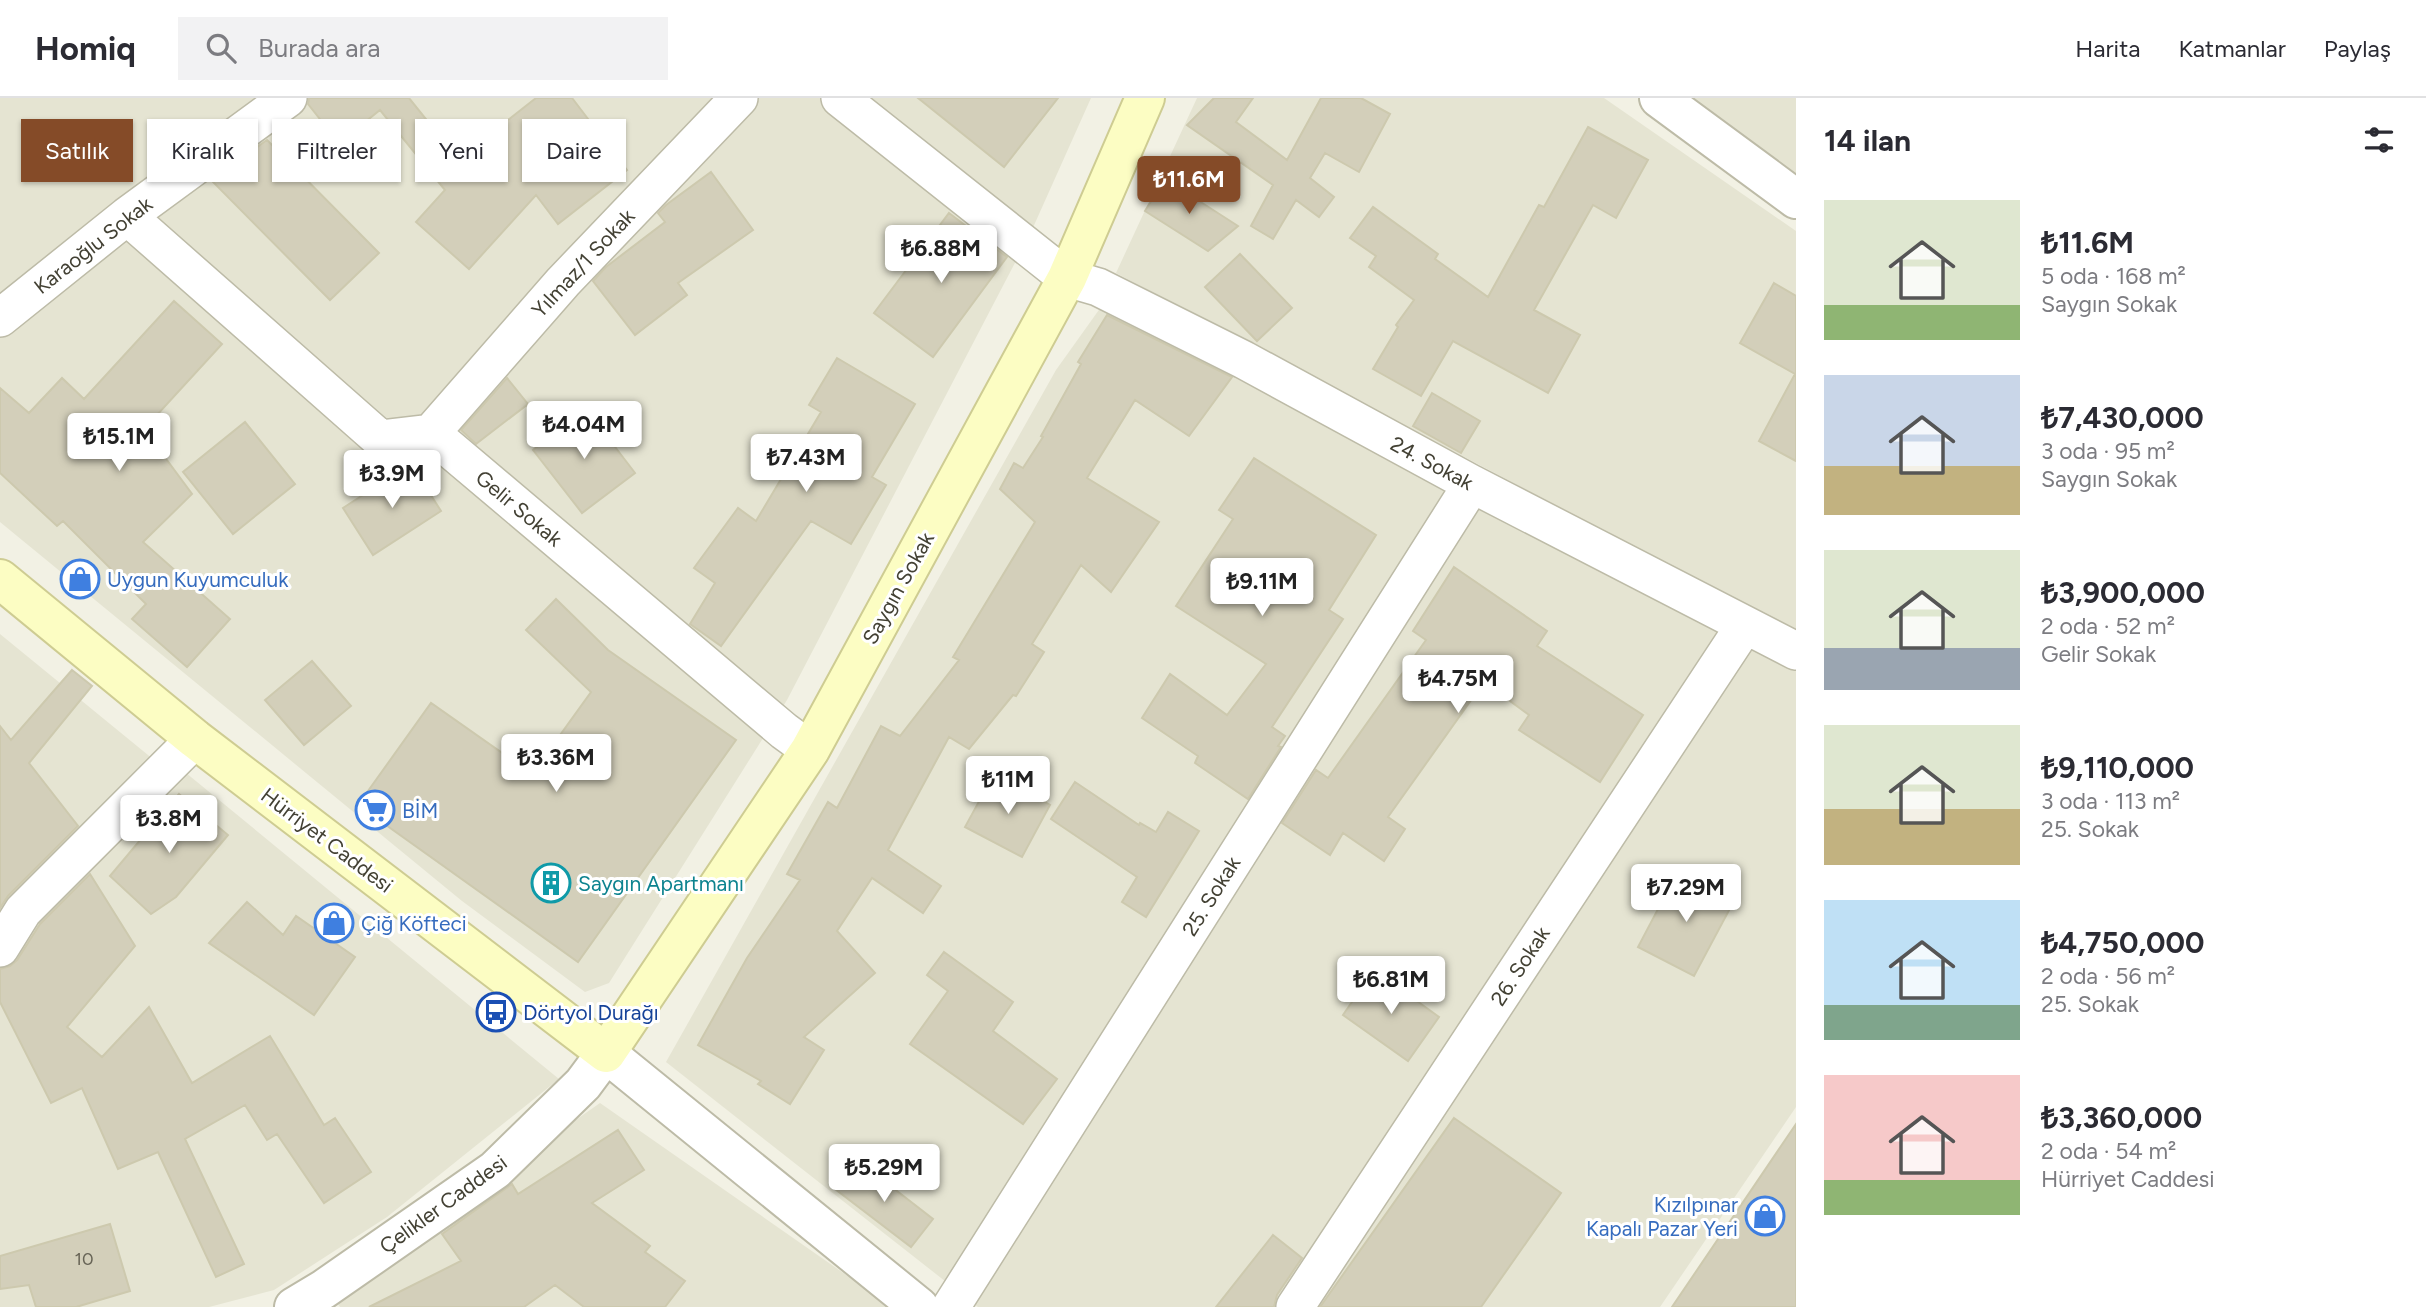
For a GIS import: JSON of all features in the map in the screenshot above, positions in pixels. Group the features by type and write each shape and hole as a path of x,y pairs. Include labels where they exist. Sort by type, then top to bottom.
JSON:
{"main road":[{"name":"Saygın Sokak","path":"606,1053 810,750 1067,278 1145,98"},
{"name":"Hürriyet Caddesi","path":"0,579 195,739 606,1053"}],"street":[{"name":"Karaoğlu Sokak","path":"0,318 127,216 288,98"},
{"name":"Yılmaz/1 Sokak","path":"431,433 563,282 740,98"},
{"path":"840,98 1067,278"},
{"path":"1658,98 1796,199"},
{"path":"127,216 380,439 431,433"},
{"name":"24. Sokak","path":"1067,278 1098,287 1244,360 1472,484 1796,651"},
{"name":"Gelir Sokak","path":"431,433 783,732 810,750"},
{"name":"25. Sokak","path":"951,1307 1472,484"},
{"name":"26. Sokak","path":"1295,1307 1745,625"},
{"path":"0,948 23,911 195,739"},
{"name":"Çelikler Caddesi","path":"318,1301 495,1170 583,1084 606,1053"},
{"name":"Hürriyet Caddesi","path":"606,1053 919,1307"}],"shaded area":[{"path":"0,98 1091,98 1031,232 787,700 609,983 585,992 462,901 0,522"},
{"path":"1197,98 1604,98 1796,231 1796,632 1116,273"},
{"path":"1691,98 1796,98 1796,174"},
{"path":"1106,300 1796,665 1796,1107 1660,1307 978,1307 666,1062 1056,370"},
{"path":"0,634 159,764 0,942"},
{"path":"180,768 559,1079 387,1217 274,1290 209,1307 0,1307 0,961"},
{"path":"600,1103 892,1307 340,1307 330,1292"}],"building":[{"path":"309,98 409,98 426,119 415,119 415,153 401,136 401,119 387,119 380,110 369,119 320,119 308,104"},
{"path":"536,98 572,98 588,119 522,119 522,182 612,182 558,224 536,195 469,269 416,222 445,190 438,182 508,182 508,120"},
{"path":"918,98 1058,98 1004,167"},
{"path":"1214,98 1253,98 1236,122 1287,160 1321,98 1361,98 1390,114 1359,172 1325,153 1310,178 1334,197 1319,217 1296,200 1273,239 1251,226 1273,185 1187,125"},
{"path":"1588,127 1648,160 1616,218 1593,205 1534,310 1580,335 1548,393 1453,341 1421,396 1373,369 1398,327 1396,325 1414,300 1369,267 1376,256 1350,238 1373,207 1438,254 1435,259 1488,297 1539,205 1544,207"},
{"path":"267,140 272,145 272,182 309,182 379,253 330,300 213,182 258,182 258,146"},
{"path":"711,172 753,230 678,283 687,295 635,335 593,281 606,267 665,222 658,213 666,205"},
{"path":"1165,179 1238,226 1208,251 1145,211"},
{"path":"949,213 1007,257 933,357 874,313"},
{"path":"1240,254 1292,308 1257,341 1205,287"},
{"path":"1774,283 1796,296 1796,461 1759,441 1795,374 1740,343"},
{"path":"174,301 222,344 144,429 192,494 143,542 230,619 187,667 132,619 146,604 63,521 57,526 0,473 0,388 29,413 62,378 84,399"},
{"path":"1107,315 1232,377 1189,436 1135,400 1087,478 1159,522 1111,592 1081,565 1032,644 1044,652 1016,696 1013,695 969,749 949,737 888,850 941,886 923,913 872,878 837,931 875,973 804,1037 824,1050 790,1104 758,1084 761,1081 698,1045 747,958 800,880 787,874 828,802 837,808 881,726 900,736 959,660 953,657 1035,522 1000,489 1014,463 1023,468 1043,437 1041,436 1081,364 1078,362"},
{"path":"837,358 915,404 872,477 886,485 851,544 811,521 721,646 690,624 715,583 694,568 738,508 756,521 821,412 809,405"},
{"path":"507,378 528,404 476,444 461,430"},
{"path":"1432,393 1480,421 1461,453 1413,426"},
{"path":"586,409 635,473 582,513 533,450"},
{"path":"245,422 295,484 233,534 183,472"},
{"path":"1254,458 1376,535 1329,610 1343,619 1272,727 1285,736 1278,746 1281,747 1248,799 1195,763 1198,756 1142,718 1170,674 1227,715 1266,664 1176,606 1233,519 1219,510"},
{"path":"411,464 441,511 373,555 343,508"},
{"path":"1454,567 1547,631 1537,646 1643,715 1600,782 1519,730 1529,715 1484,682 1388,817 1405,829 1384,861 1343,833 1330,855 1282,823 1316,770 1328,778 1426,640 1413,631"},
{"name":"Saygın Apartmanı","path":"556,599 608,650 736,740 578,962 358,805 431,703 532,774 591,692 526,630"},
{"path":"312,661 351,706 304,745 265,700"},
{"path":"72,670 92,686 29,763 78,826 8,896 0,908 0,726 11,740"},
{"path":"994,774 1050,805 1022,857 965,827"},
{"path":"1075,782 1139,825 1140,823 1156,832 1168,812 1199,831 1146,917 1122,902 1137,877 1051,819"},
{"path":"179,794 228,835 176,897 151,914 110,876"},
{"path":"1678,871 1734,901 1694,976 1638,947"},
{"path":"90,874 135,946 67,1027 102,1057 149,1007 192,1083 270,1036 324,1125 335,1118 371,1172 324,1203 277,1134 267,1140 245,1105 185,1139 244,1264 216,1277 158,1152 118,1169 82,1088 51,1103 0,1002 0,969 17,960 40,924"},
{"path":"247,902 283,935 296,916 355,957 314,1015 209,943"},
{"path":"944,952 1013,1002 993,1031 1057,1079 1023,1124 910,1044 948,991 927,975"},
{"path":"1374,970 1439,1017 1408,1061 1343,1015"},
{"path":"1454,1118 1561,1193 1481,1307 1320,1307"},
{"name":"Kızılpınar Kapalı Pazar Yeri","path":"1796,1124 1796,1307 1672,1307"},
{"path":"618,1130 644,1170 592,1203 650,1246 645,1252 685,1281 665,1307 584,1307 555,1285 524,1307 369,1307 461,1261 442,1234 512,1184 518,1194"},
{"path":"857,1160 933,1219 911,1247 835,1189"},
{"path":"110,1224 130,1291 76,1307 36,1307 29,1285 0,1289 0,1256"},
{"path":"1273,1235 1302,1258 1277,1295 1274,1307 1216,1307"}],"place":[{"name":"Uygun Kuyumculuk","path":"80,579"},
{"name":"BİM","path":"375,810"},
{"name":"Saygın Apartmanı","path":"551,883"},
{"name":"Çiğ Köfteci","path":"334,923"},
{"name":"Dörtyol Durağı","path":"496,1012"},
{"name":"Kızılpınar Kapalı Pazar Yeri","path":"1765,1216"}]}
